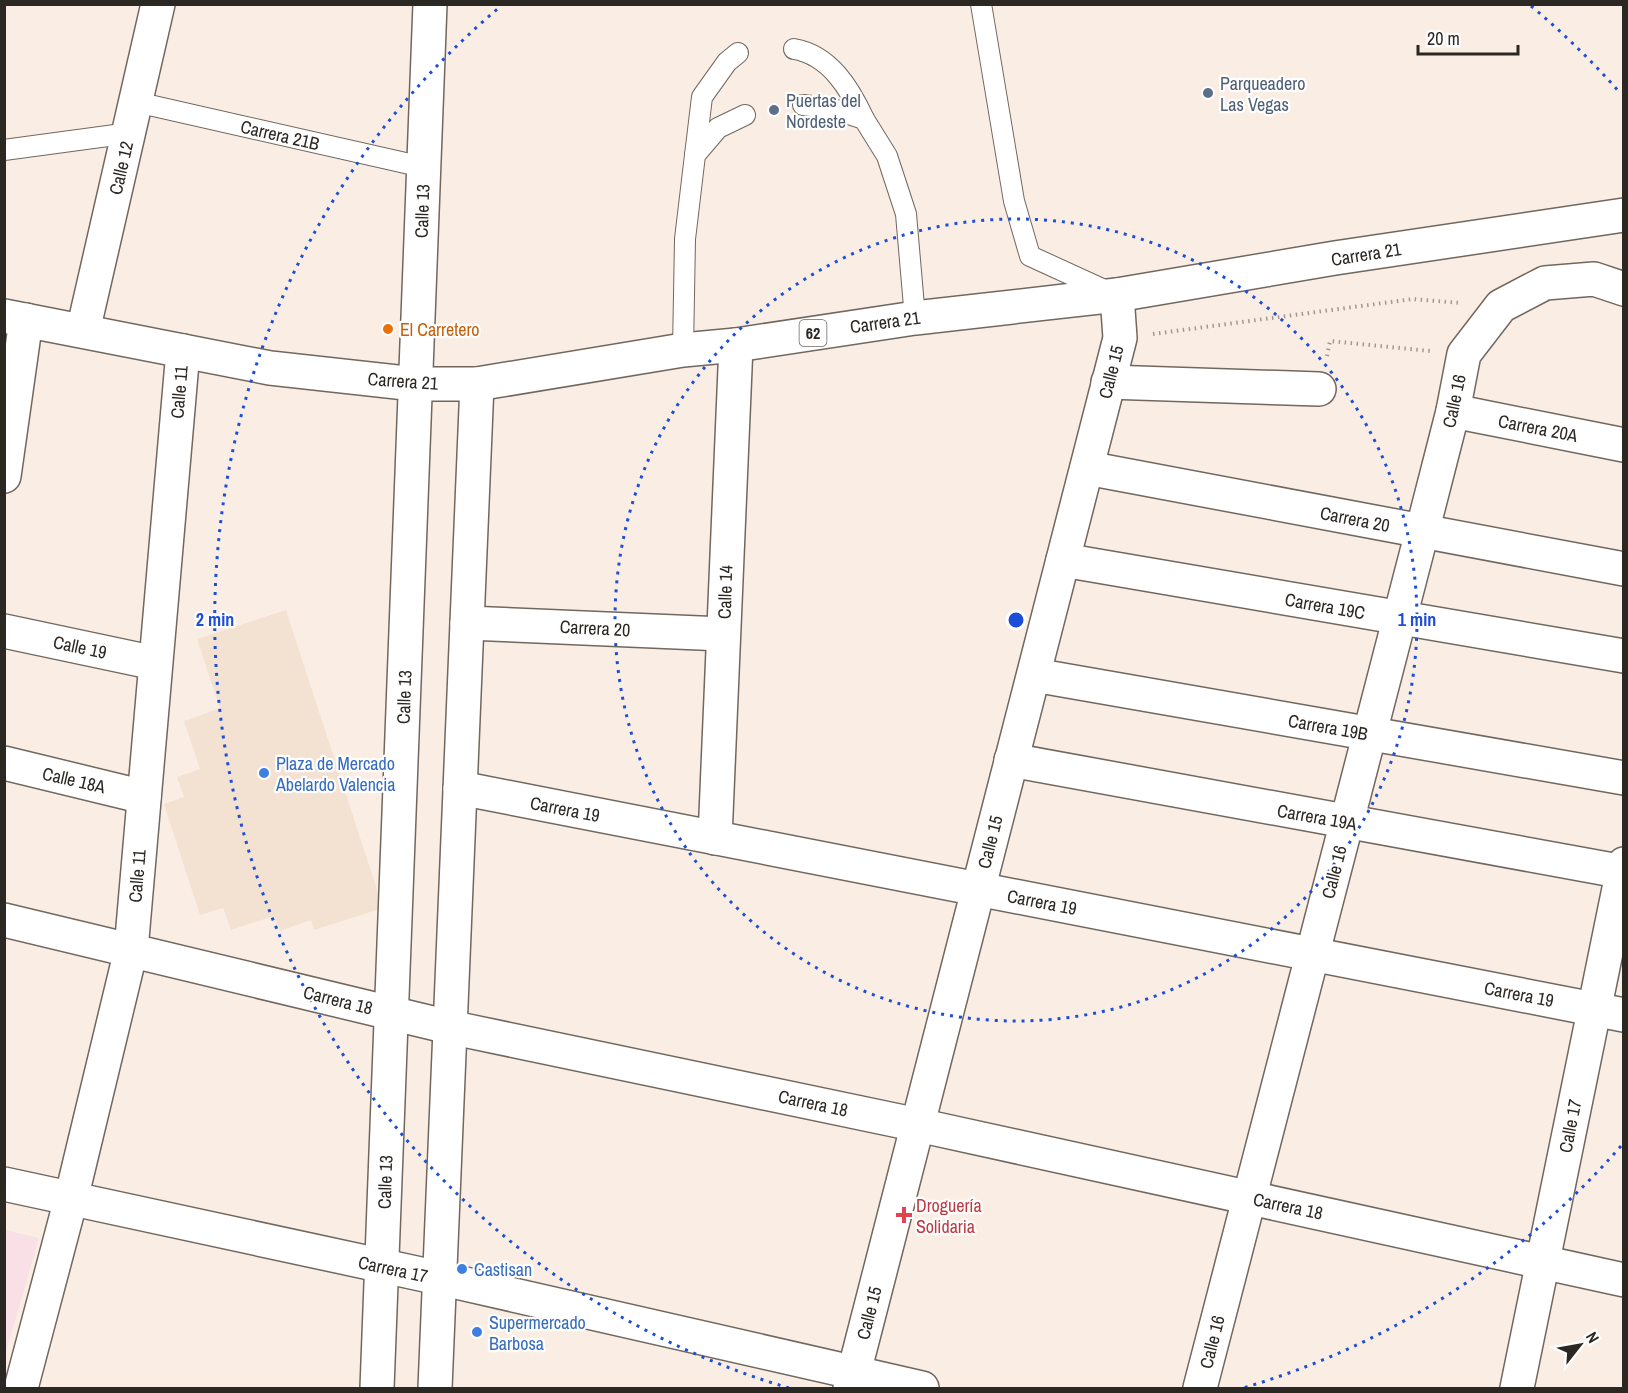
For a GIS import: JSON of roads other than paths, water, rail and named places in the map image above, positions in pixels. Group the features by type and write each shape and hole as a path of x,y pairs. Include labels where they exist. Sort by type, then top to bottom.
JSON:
{"street":[{"name":"Calle 12","path":"83,331 158,4"},
{"name":"Calle 13","path":"377,1389 430,4"},
{"name":"Carrera 21","path":"15,318 270,368 415,384 477,384 683,350 736,345 915,318 1117,295 1335,258 1623,215"},
{"name":"Calle 16","path":"1200,1389 1400,619 1453,411 1464,354 1501,306 1545,283 1594,279 1623,289"},
{"name":"Calle 15","path":"852,1381 1120,338 1117,295"},
{"path":"4,476 15,318"},
{"name":"Calle 14","path":"715,838 736,345"},
{"name":"Calle 11","path":"21,1389 71,1199 131,950 183,351"},
{"path":"1108,382 1319,389"},
{"path":"435,1389 477,384"},
{"name":"Carrera 20A","path":"1453,411 1623,445"},
{"name":"Carrera 20","path":"1087,468 1623,569"},
{"name":"Carrera 19C","path":"1063,560 1623,656"},
{"name":"Carrera 20","path":"467,622 723,634"},
{"name":"Calle 19","path":"4,631 155,663"},
{"name":"Carrera 19B","path":"1034,675 1623,778"},
{"name":"Carrera 19A","path":"1011,760 1347,822 1623,869"},
{"name":"Calle 18A","path":"4,763 144,797"},
{"name":"Carrera 19","path":"460,788 1608,1012"},
{"name":"Calle 17","path":"1517,1389 1543,1262 1608,1012 1623,869"},
{"name":"Carrera 18","path":"4,920 449,1027 918,1125 1623,1280"},
{"name":"Carrera 17","path":"4,1184 439,1278 852,1381 922,1389"}],"lane":[{"path":"981,4 1014,201 1030,256 1117,295"},
{"path":"794,49 819,58 838,76 855,99 864,119 887,156 906,214 915,318"},
{"path":"683,350 685,239 702,97 727,62 738,53"},
{"path":"803,105 830,108 864,119"},
{"path":"695,154 718,128 745,115"},
{"path":"4,150 133,118"},
{"name":"Carrera 21B","path":"133,118 423,167"}],"place":[{"name":"Parqueadero Las Vegas","path":"1208,93"},
{"name":"Puertas del Nordeste","path":"774,110"},
{"name":"El Carretero","path":"388,329"},
{"name":"Plaza de Mercado Abelardo Valencia","path":"264,773"},
{"name":"Droguería Solidaria","path":"904,1215"},
{"name":"Castisan","path":"462,1269"},
{"name":"Supermercado Barbosa","path":"477,1332"}]}
